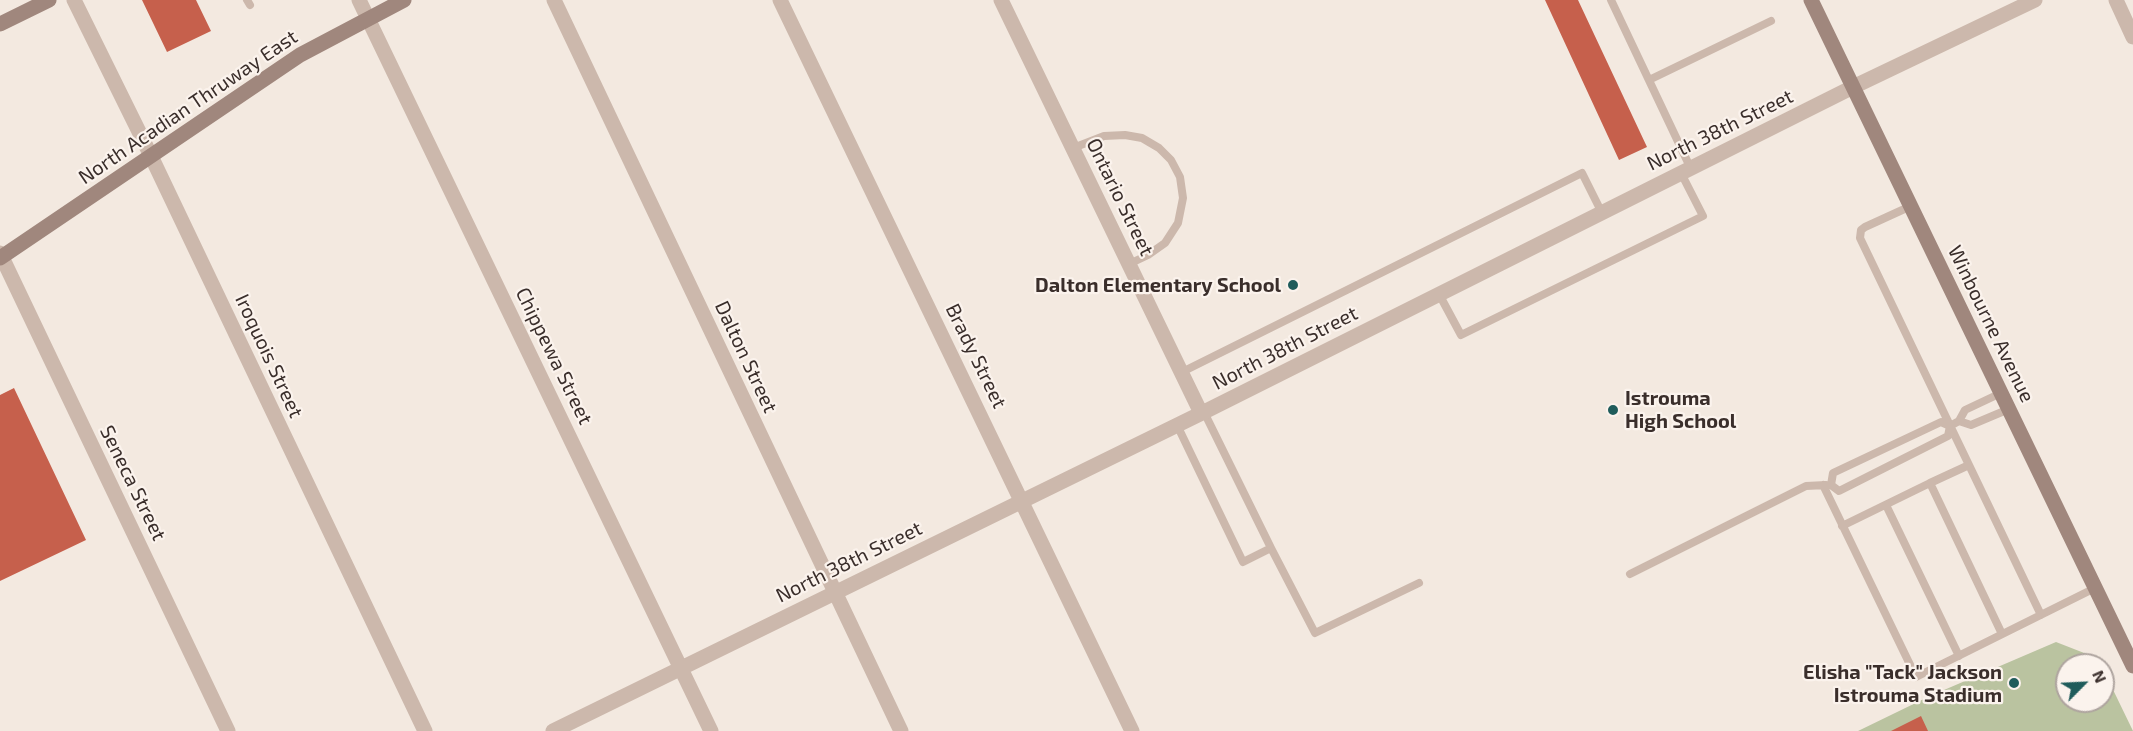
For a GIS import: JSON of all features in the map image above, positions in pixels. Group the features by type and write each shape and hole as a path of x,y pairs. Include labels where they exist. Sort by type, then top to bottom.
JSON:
{"street":[{"path":"0,24 49,0"},
{"name":"Iroquois Street","path":"74,0 151,156 424,731"},
{"name":"Chippewa Street","path":"359,0 711,731"},
{"name":"North Acadian Thruway East","path":"1,256 293,60 404,0"},
{"name":"Dalton Street","path":"554,0 901,731"},
{"name":"Brady Street","path":"780,0 1132,731"},
{"name":"Ontario Street","path":"1001,0 1203,412"},
{"name":"Winbourne Avenue","path":"1811,0 2133,666"},
{"name":"North 38th Street","path":"553,731 583,725 681,669 1177,425 1853,87 2035,0"},
{"path":"2116,0 2133,37"},
{"name":"Seneca Street","path":"1,256 228,731"}],"lane":[{"path":"1439,294 1461,335 1703,216 1649,80 1611,0"},
{"path":"1649,80 1771,21"},
{"path":"1073,148 1104,136 1125,135 1142,138 1159,147 1171,160 1180,177 1183,198 1178,223 1165,243 1129,264"},
{"path":"1182,372 1582,173 1602,213"},
{"path":"1911,206 1865,227 1861,230 1860,238 2041,615"},
{"path":"1630,574 1806,486 1827,485 1839,491 1948,436 1950,426 1959,421 1965,410 2001,393"},
{"path":"1959,421 1971,425 2009,409"},
{"path":"1203,412 1316,633 1419,583"},
{"path":"1950,426 1941,422 1833,473 1827,485 1842,526 1916,677 2095,588"},
{"path":"1177,425 1243,562 1271,548"},
{"path":"1842,526 1969,465"},
{"path":"1930,483 2002,634"},
{"path":"1886,505 1959,656"}],"green space":[{"name":"Elisha \"Tack\" Jackson Istrouma Stadium","path":"2056,642 2084,653 2055,653 2055,713 2115,713 2115,694 2133,731 1858,731 1930,696"}],"building":[{"path":"142,0 196,0 211,31 167,52"},
{"path":"1545,0 1578,0 1647,147 1619,160"},
{"path":"14,388 86,540 0,581 0,395"},
{"path":"1921,716 1928,731 1891,731"}],"place":[{"name":"Dalton Elementary School","path":"1293,285"},
{"name":"Istrouma High School","path":"1613,410"},
{"name":"Elisha \"Tack\" Jackson Istrouma Stadium","path":"2014,683"}]}
